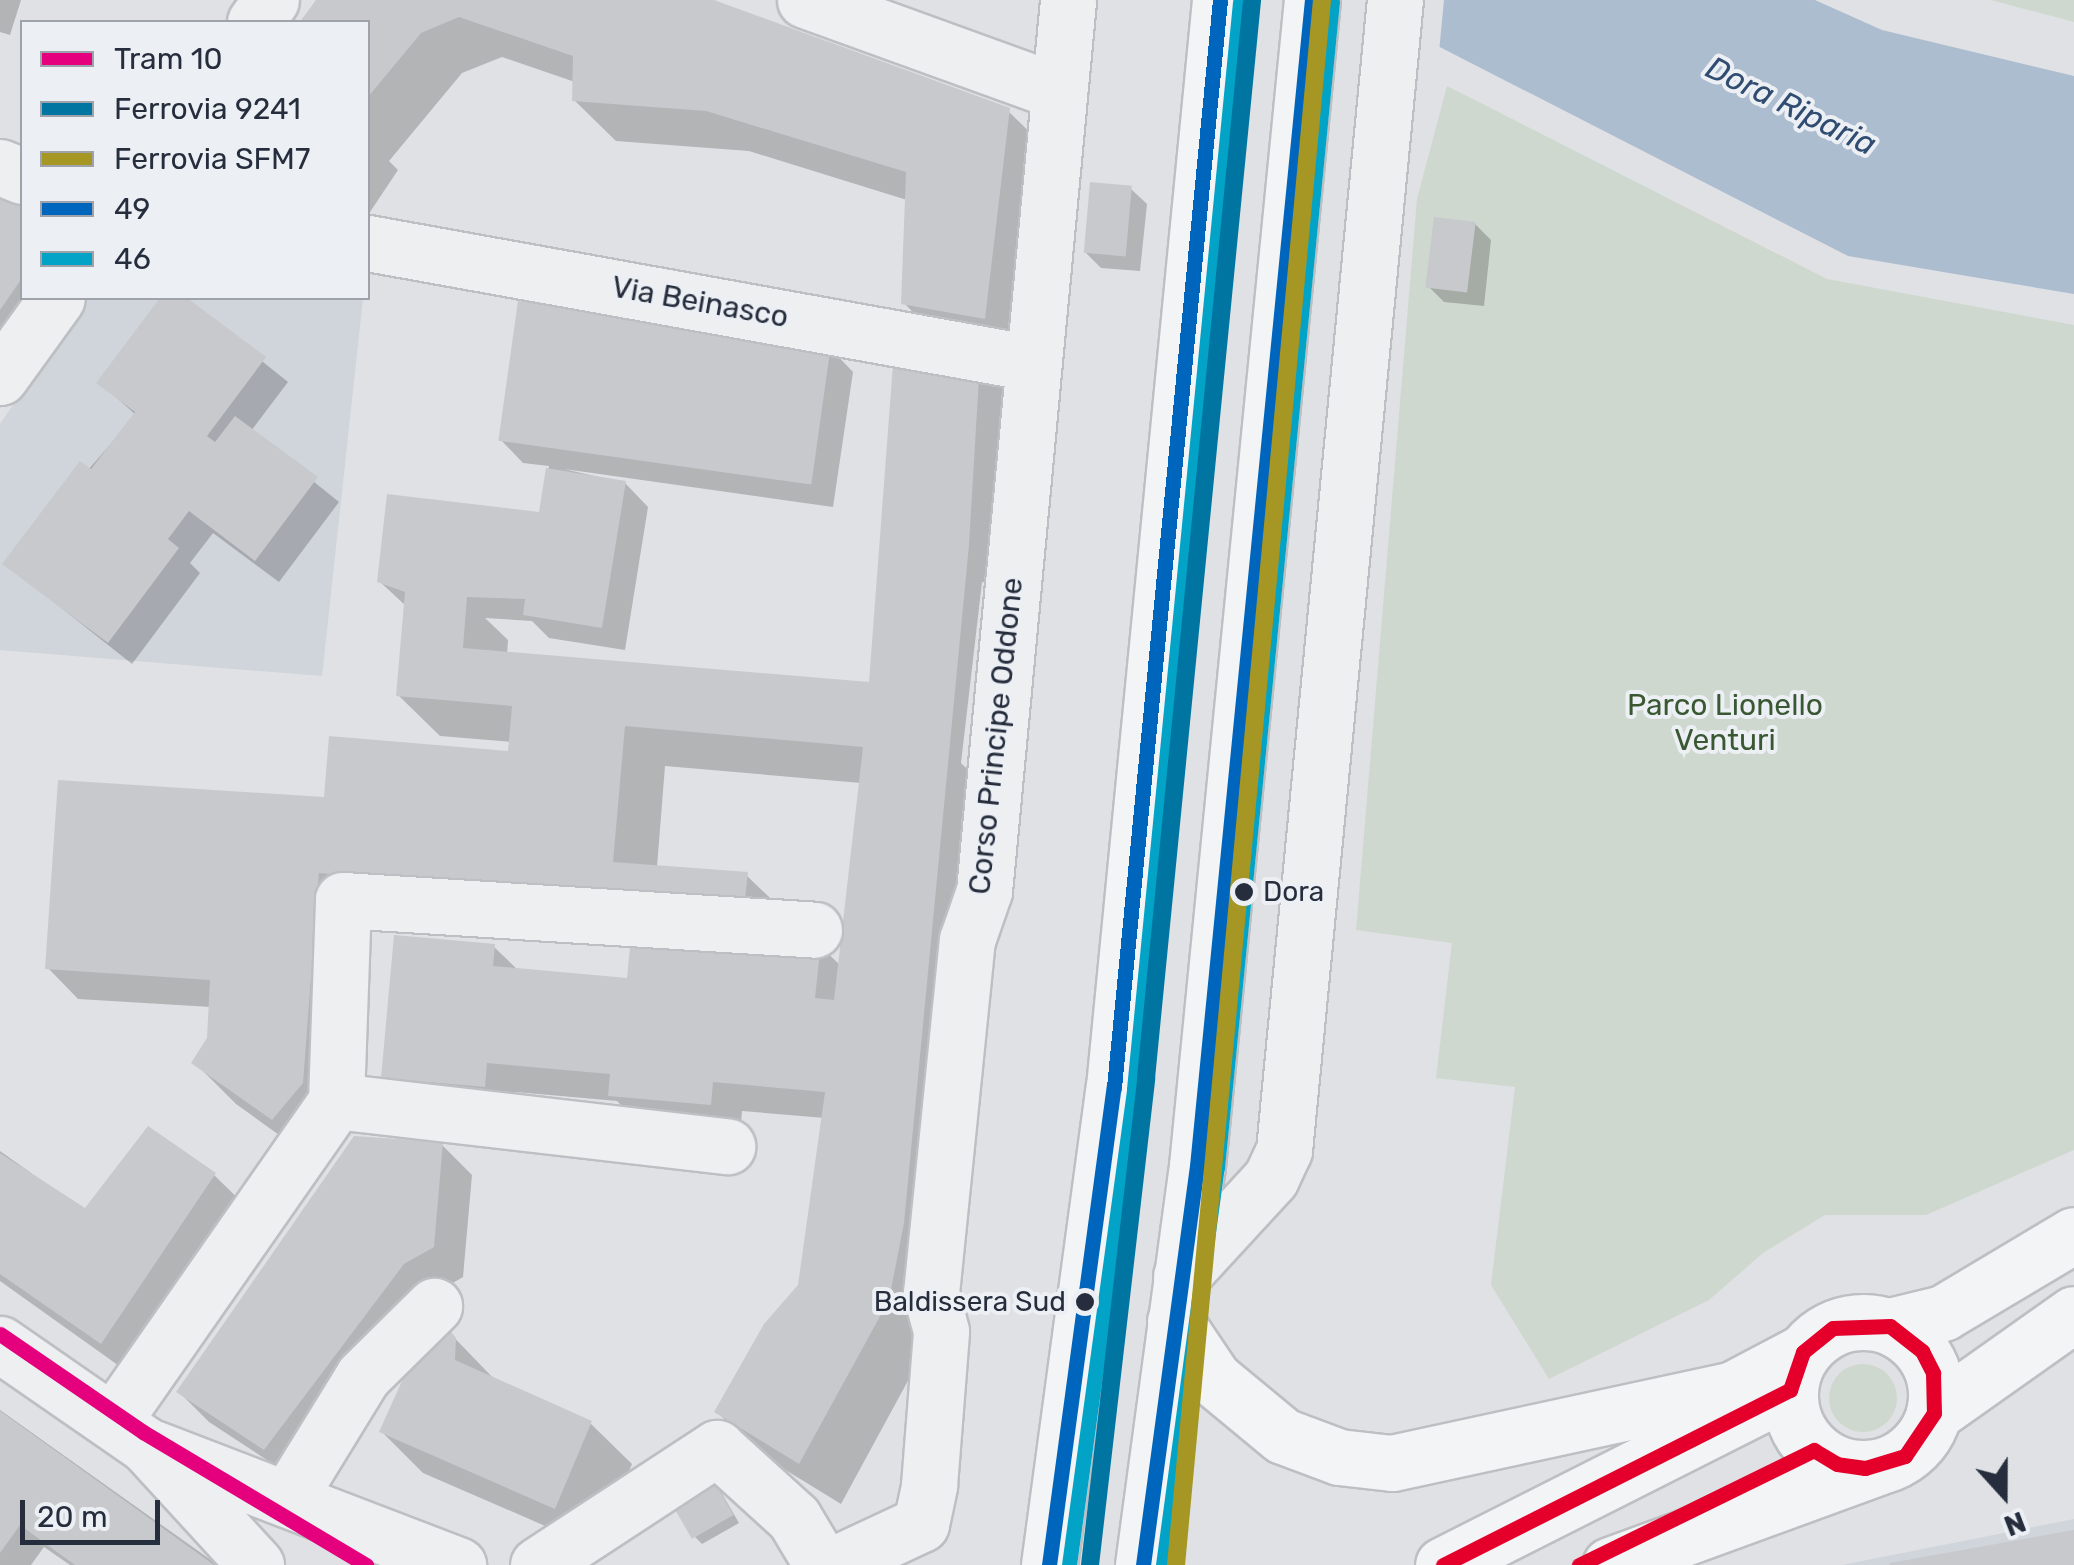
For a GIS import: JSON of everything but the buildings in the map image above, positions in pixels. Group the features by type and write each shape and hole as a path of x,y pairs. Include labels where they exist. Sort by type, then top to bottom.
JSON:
{"main road":[{"path":"1142,1565 1178,1298 1312,0"},
{"path":"1048,1565 1114,1087 1218,23"},
{"path":"1443,1565 1796,1371 1833,1328 1890,1326 1943,1313 2074,1235"},
{"path":"1178,1298 1214,1380 1284,1436 1338,1458 1392,1463 1732,1390 1796,1371"},
{"path":"1610,1565 1878,1467 1918,1444 1934,1413 2074,1314"},
{"path":"1890,1326 1928,1361 1934,1413"},
{"path":"1796,1371 1795,1422 1814,1450 1837,1464 1878,1467"},
{"path":"1578,1565 1814,1450"}],"street":[{"path":"805,0 1059,92"},
{"path":"1178,1298 1270,1178 1284,1150 1395,0"},
{"name":"Corso Principe Oddone","path":"832,1565 922,1524 942,1332 931,1293 968,940 984,892 1068,2"},
{"name":"Via Beinasco","path":"370,243 1032,364"},
{"path":"0,377 56,300"},
{"path":"129,1433 336,1101 343,900 814,930"},
{"path":"336,1101 727,1146"},
{"path":"288,1498 363,1376 434,1306"},
{"path":"0,1344 129,1433 256,1565"},
{"path":"129,1433 458,1565"},
{"path":"538,1565 717,1448 794,1518 822,1565"}],"shaded area":[{"path":"84,300 363,300 322,676 0,650 0,424"},
{"path":"2074,1519 2074,1565 1842,1565"}],"green space":[{"path":"1991,0 2074,0 2074,22"},
{"name":"Parco Lionello Venturi","path":"1447,86 1827,279 2074,325 2074,1150 1926,1215 1825,1215 1763,1253 1709,1300 1549,1379 1491,1285 1515,1087 1436,1078 1452,943 1356,930 1417,199"},
{"path":"1863,1364 1887,1374 1897,1398 1887,1422 1863,1432 1839,1422 1829,1398 1839,1374"}],"water":[{"name":"Dora Riparia","path":"1348,0 1815,0 1882,30 2074,76 2074,294 1848,256"}],"pier":[{"path":"1343,0 1444,0 1439,52 1346,4"}],"tram line":[{"name":"10","path":"0,1334 143,1432 366,1565"}],"rail line":[{"name":"9241","path":"1090,1565 1146,1078 1252,0"},
{"name":"SFM7","path":"1176,1565 1322,0"}],"transit line":[{"name":"49","path":"1049,1565 1114,1087 1220,0"},
{"name":"49","path":"1143,1565 1197,1166 1312,0"},
{"name":"46","path":"1069,1565 1134,1089 1240,2"},
{"name":"46","path":"1163,1565 1217,1168 1332,2"},
{"path":"1443,1565 1790,1390 1803,1352 1833,1328 1890,1326 1922,1351 1933,1373 1934,1413 1905,1456 1865,1468 1837,1464 1814,1450 1579,1565"}],"place":[{"name":"Dora","path":"1244,892"},
{"name":"Baldissera Sud","path":"1085,1302"}]}
